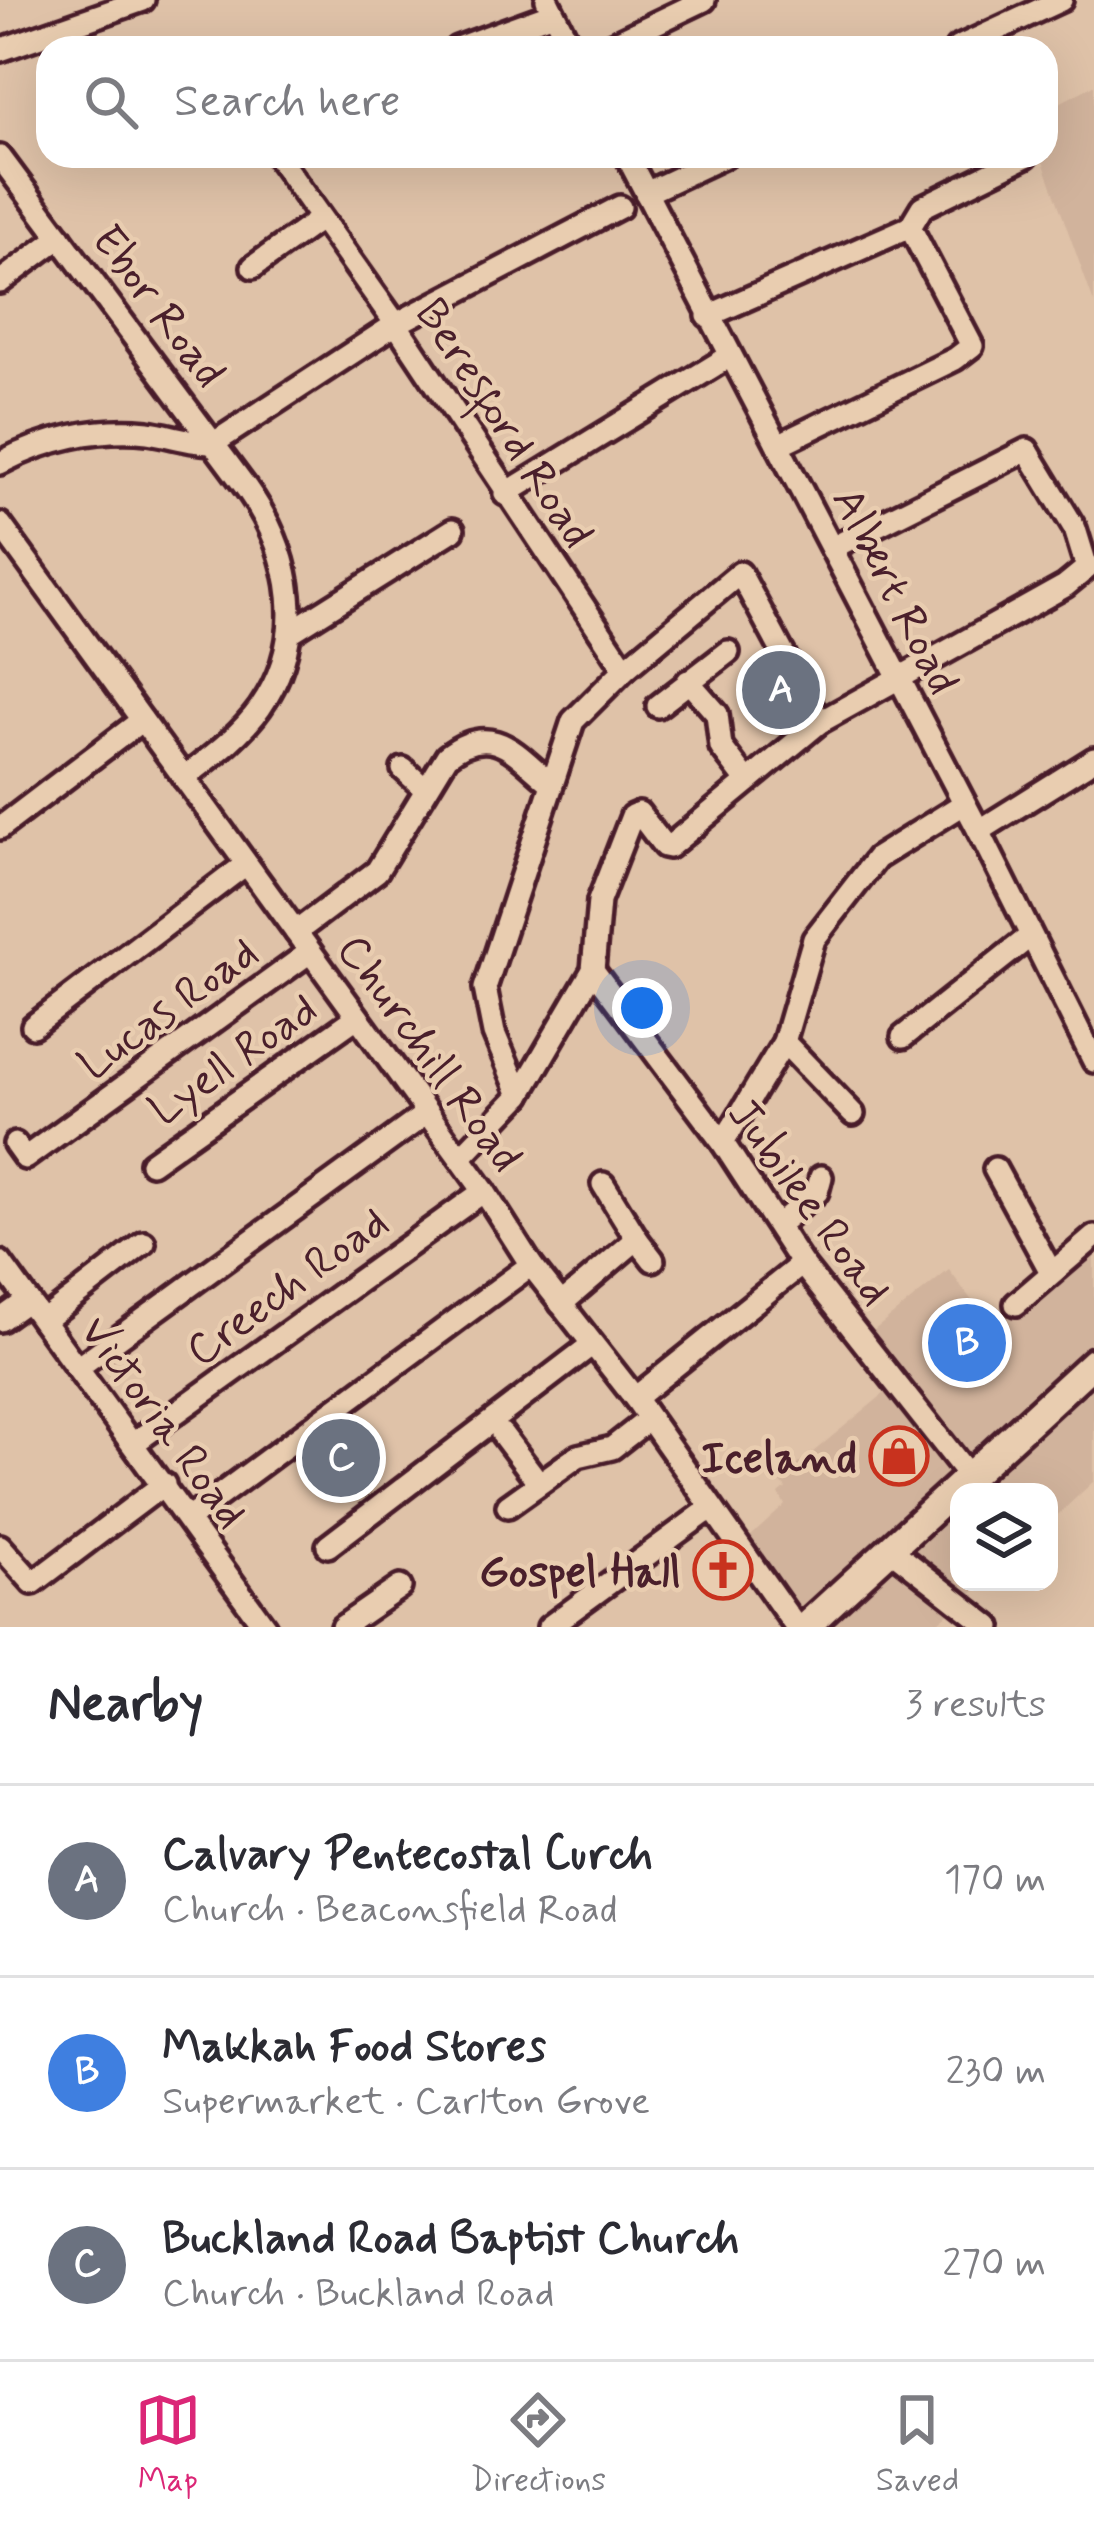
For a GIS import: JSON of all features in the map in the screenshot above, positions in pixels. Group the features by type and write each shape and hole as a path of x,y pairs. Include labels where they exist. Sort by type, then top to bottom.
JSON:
{"main road":[{"path":"801,1627 899,1556 969,1476 1094,1362"}],"street":[{"path":"40,36 143,0"},
{"path":"629,36 704,0"},
{"path":"982,36 1060,0"},
{"path":"484,36 550,6 565,36"},
{"path":"0,50 36,37"},
{"name":"Ebor Road","path":"0,157 262,510 280,546 290,598 289,633"},
{"name":"Beresford Road","path":"285,168 396,324 625,669"},
{"name":"Albert Road","path":"633,168 1094,1061"},
{"path":"646,193 699,168"},
{"path":"709,316 910,226 922,207 1002,168"},
{"path":"0,463 48,443 110,432 214,443 396,324 620,207"},
{"path":"253,267 320,219"},
{"path":"778,445 972,346 910,226"},
{"path":"0,282 60,237"},
{"path":"505,494 730,356"},
{"path":"460,1158 520,1095 592,970 599,901 632,816 639,813 669,847 820,722 1083,574 1087,562 1075,530 1027,450 832,548"},
{"name":"Churchill Road","path":"0,524 484,1191 531,1265 635,1398 801,1627"},
{"path":"184,778 258,711 281,665 289,633 453,530"},
{"path":"520,1095 494,1033 485,988 574,721 625,669 740,573 820,722"},
{"path":"658,706 728,652"},
{"path":"688,681 717,714 721,747 747,781"},
{"path":"0,828 142,720"},
{"path":"296,932 377,871 447,756 465,745 481,741 520,753 552,784"},
{"path":"979,831 1094,759"},
{"path":"403,769 426,790"},
{"path":"723,1143 784,1042 814,939 877,858 962,805"},
{"path":"33,1026 246,864"},
{"path":"903,1037 1029,937"},
{"name":"Lucas Road","path":"15,1144 25,1158 310,952"},
{"name":"Jubilee Road","path":"592,970 723,1143 802,1264 969,1476"},
{"name":"Lyell Road","path":"152,1163 357,1017"},
{"path":"784,1042 853,1114"},
{"path":"77,1368 427,1113"},
{"path":"994,1169 1051,1272"},
{"path":"778,1225 817,1192 821,1177"},
{"path":"603,1184 653,1260"},
{"name":"Creech Road","path":"134,1443 484,1191"},
{"path":"1016,1304 1094,1237"},
{"path":"561,1304 637,1239"},
{"path":"43,1321 144,1243"},
{"name":"Victoria Road","path":"0,1262 265,1627"},
{"path":"635,1398 802,1264"},
{"path":"189,1518 531,1265"},
{"path":"0,1320 28,1300"},
{"path":"328,1546 590,1346"},
{"path":"508,1506 578,1456 612,1448 650,1419"},
{"path":"502,1434 539,1484"},
{"path":"0,1546 33,1583 164,1484"},
{"path":"549,1627 711,1508"},
{"path":"899,1556 991,1627"},
{"path":"342,1627 393,1588"}],"shaded area":[{"path":"1094,85 1094,303 1045,168 1058,168 1058,104"},
{"path":"1094,1237 1094,1481 1058,1515 1058,1483 950,1483 950,1591 975,1591 932,1627 796,1627 739,1547 785,1505 779,1494 786,1488 779,1480 897,1383 863,1339 949,1270 991,1326"}],"place":[{"name":"Calvary Pentecostal Curch","path":"781,690"},
{"name":"Makkah Food Stores","path":"967,1343"},
{"name":"Iceland","path":"899,1456"},
{"name":"Buckland Road Baptist Church","path":"341,1458"},
{"name":"Gospel Hall","path":"723,1570"}]}
